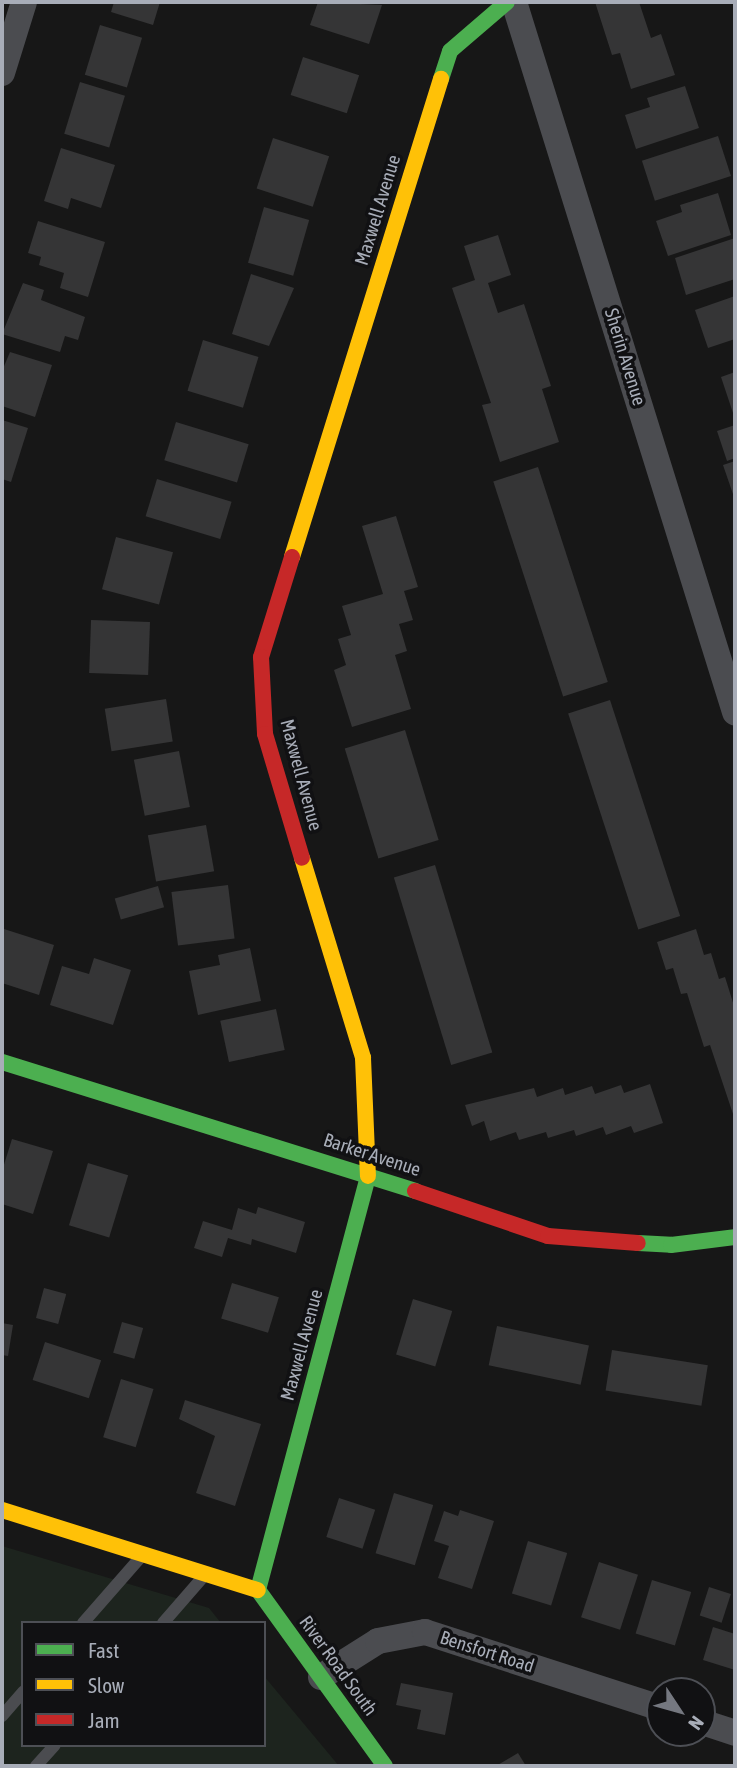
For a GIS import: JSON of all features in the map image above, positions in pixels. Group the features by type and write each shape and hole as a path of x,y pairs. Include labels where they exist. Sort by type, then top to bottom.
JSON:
{"street":[{"path":"2,73 24,2"},
{"name":"Maxwell Avenue","path":"258,1590 368,1175 363,1058 265,734 261,657 450,51 508,2"},
{"name":"Sherin Avenue","path":"514,2 735,712"},
{"name":"Barker Avenue","path":"2,1062 368,1175 548,1236 671,1245 735,1237"},
{"path":"2,1510 258,1590"},
{"name":"River Road South","path":"258,1590 385,1766"},
{"name":"Bensfort Road","path":"321,1677 378,1641 425,1632 646,1703"},
{"path":"716,1727 735,1733"}],"lane":[{"path":"85,1621 143,1555"},
{"path":"165,1621 206,1574"},
{"path":"2,1716 21,1694"},
{"path":"36,1766 53,1747"}],"shaded area":[{"path":"2,1546 209,1608 219,1621 21,1621 21,1747 266,1747 266,1678 339,1766 2,1766"}],"building":[{"path":"114,2 160,2 153,25 111,12"},
{"path":"318,2 382,5 369,44 310,25"},
{"path":"595,2 639,2 651,38 661,34 675,75 631,89 620,53 612,55"},
{"path":"100,25 142,38 127,88 85,75"},
{"path":"303,57 359,75 347,113 291,95"},
{"path":"80,82 125,96 109,147 64,134"},
{"path":"685,86 699,128 636,149 625,115 650,107 647,98"},
{"path":"718,136 731,176 655,201 642,161"},
{"path":"273,138 329,156 313,207 257,188"},
{"path":"61,148 115,165 101,208 71,198 68,209 44,201"},
{"path":"718,193 731,235 668,256 656,221 682,212 680,205"},
{"path":"264,207 309,220 293,276 248,263"},
{"path":"38,221 105,242 88,297 60,288 64,273 39,265 41,257 28,253"},
{"path":"498,235 511,275 488,283 498,313 524,304 551,386 542,389 559,442 500,462 482,405 491,403 452,288 475,280 464,246"},
{"path":"735,238 735,279 686,295 675,258"},
{"path":"251,274 294,288 269,346 232,334"},
{"path":"23,283 44,290 41,300 85,317 78,340 65,336 60,352 2,334"},
{"path":"735,296 735,339 708,348 695,310"},
{"path":"203,340 258,357 243,408 188,391"},
{"path":"10,352 52,365 35,417 2,406 2,371"},
{"path":"735,372 735,419 721,377"},
{"path":"2,420 28,428 11,482 2,479"},
{"path":"176,422 249,444 237,482 164,460"},
{"path":"735,425 735,458 727,461 717,431"},
{"path":"735,461 735,500 723,465"},
{"path":"538,467 608,682 563,696 493,482"},
{"path":"157,479 232,502 220,539 146,516"},
{"path":"396,516 418,587 404,591 413,620 399,624 407,651 395,655 411,709 352,727 334,670 346,665 338,639 351,635 342,606 383,594 362,526"},
{"path":"116,537 173,552 159,604 102,589"},
{"path":"91,620 150,622 148,675 89,673"},
{"path":"166,699 173,741 111,751 105,709"},
{"path":"610,700 680,916 638,929 568,714"},
{"path":"405,730 439,840 378,858 345,748"},
{"path":"179,751 190,807 145,816 134,760"},
{"path":"206,825 214,871 156,882 148,835"},
{"path":"435,865 492,1052 451,1065 394,878"},
{"path":"228,885 235,939 178,946 171,892"},
{"path":"158,886 164,907 121,920 115,898"},
{"path":"4,929 54,945 39,995 2,983"},
{"path":"696,929 704,955 711,953 719,979 725,977 735,1009 735,1120 710,1045 704,1047 687,993 681,994 673,968 666,970 657,942"},
{"path":"250,948 261,1001 198,1015 189,971 220,965 218,955"},
{"path":"94,958 131,970 113,1025 50,1005 62,966 89,974"},
{"path":"276,1009 285,1050 229,1062 220,1021"},
{"path":"650,1084 663,1123 634,1133 631,1126 606,1135 603,1127 576,1136 574,1130 548,1138 546,1132 519,1140 516,1132 490,1141 484,1121 472,1126 465,1105 534,1088 537,1097 563,1088 565,1095 592,1086 595,1094 621,1085 624,1093"},
{"path":"12,1139 53,1151 33,1214 2,1204 2,1171"},
{"path":"88,1163 128,1175 109,1237 69,1225"},
{"path":"258,1207 305,1222 296,1253 252,1239 251,1245 228,1238 222,1257 194,1248 203,1221 232,1230 238,1208 256,1214"},
{"path":"232,1283 279,1297 268,1333 221,1318"},
{"path":"44,1288 66,1294 58,1324 36,1318"},
{"path":"413,1299 452,1311 435,1366 396,1354"},
{"path":"122,1322 143,1328 134,1359 113,1353"},
{"path":"2,1323 13,1325 8,1356 2,1355"},
{"path":"497,1326 589,1346 581,1385 489,1365"},
{"path":"45,1342 101,1360 89,1398 33,1380"},
{"path":"612,1350 708,1365 701,1406 606,1390"},
{"path":"121,1379 154,1389 136,1447 103,1437"},
{"path":"185,1400 261,1424 235,1506 196,1493 215,1436 179,1419"},
{"path":"394,1493 433,1505 415,1565 376,1553"},
{"path":"339,1498 375,1510 362,1549 326,1537"},
{"path":"460,1510 494,1521 472,1589 438,1578 449,1546 434,1541 444,1511 458,1516"},
{"path":"528,1541 567,1553 551,1606 512,1594"},
{"path":"599,1562 638,1575 620,1630 581,1617"},
{"path":"652,1580 691,1592 675,1646 636,1634"},
{"path":"709,1587 731,1594 722,1623 700,1616"},
{"path":"713,1627 735,1634 735,1670 703,1660"},
{"path":"401,1683 453,1693 445,1735 417,1729 421,1710 396,1705"},
{"path":"518,1753 526,1766 496,1766"}],"traffic: fast":[{"path":"441,79 450,51 507,2"},
{"path":"2,1062 415,1191"},
{"path":"258,1590 368,1176"},
{"path":"638,1243 671,1245 735,1237"},
{"path":"258,1590 385,1766"}],"traffic: slow":[{"path":"292,557 441,79"},
{"path":"302,858 363,1058 368,1176"},
{"path":"2,1510 258,1590"}],"traffic: jam":[{"path":"292,557 261,657 265,734 302,858"},
{"path":"415,1191 548,1236 638,1243"}]}
